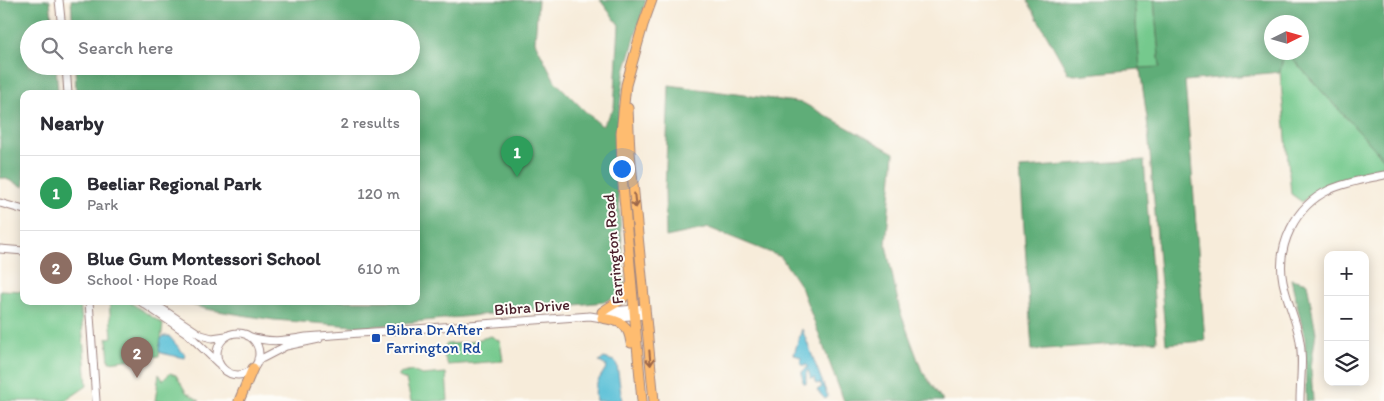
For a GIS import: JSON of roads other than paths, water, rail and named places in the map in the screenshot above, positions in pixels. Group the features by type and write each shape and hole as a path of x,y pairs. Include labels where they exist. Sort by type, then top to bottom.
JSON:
{"main road":[{"name":"Farrington Road","path":"642,399 622,174 621,134 626,85 652,0"},
{"name":"Farrington Road","path":"632,66 628,118 654,401"},
{"path":"631,285 624,298 610,305 602,315 618,320 629,332 642,399"},
{"path":"240,401 253,368"}],"street":[{"path":"59,0 61,20"},
{"path":"67,75 68,90"},
{"path":"1300,401 1300,337 1285,290 1282,268 1287,236 1294,222 1316,198 1342,184 1384,175"},
{"path":"0,203 20,209"},
{"path":"0,249 20,251"},
{"path":"89,305 96,401"},
{"path":"146,305 187,333 228,372 244,374 253,368 258,359 258,348 256,343 248,336 238,333 212,338 201,335 156,305"},
{"name":"Bibra Drive","path":"248,336 273,341 645,311"},
{"path":"220,365 217,354 218,349 227,336"},
{"name":"Bibra Drive","path":"258,359 264,358 286,346 307,343 326,337"}],"water":[{"path":"802,329 828,397 825,399 817,390 822,387 820,383 816,384 815,378 811,379 808,370 806,373 806,384 803,382 802,372 808,367 807,365 801,365 801,358 794,354"},
{"path":"164,336 169,336 185,355 184,358 161,353 159,350 161,339"},
{"path":"604,358 614,361 617,365 622,401 596,401 596,386 607,366 599,362"}],"place":[{"name":"Beeliar Regional Park","path":"517,177"},
{"name":"Bibra Dr After Farrington Rd","path":"376,338"},
{"name":"Blue Gum Montessori School","path":"137,378"}]}
